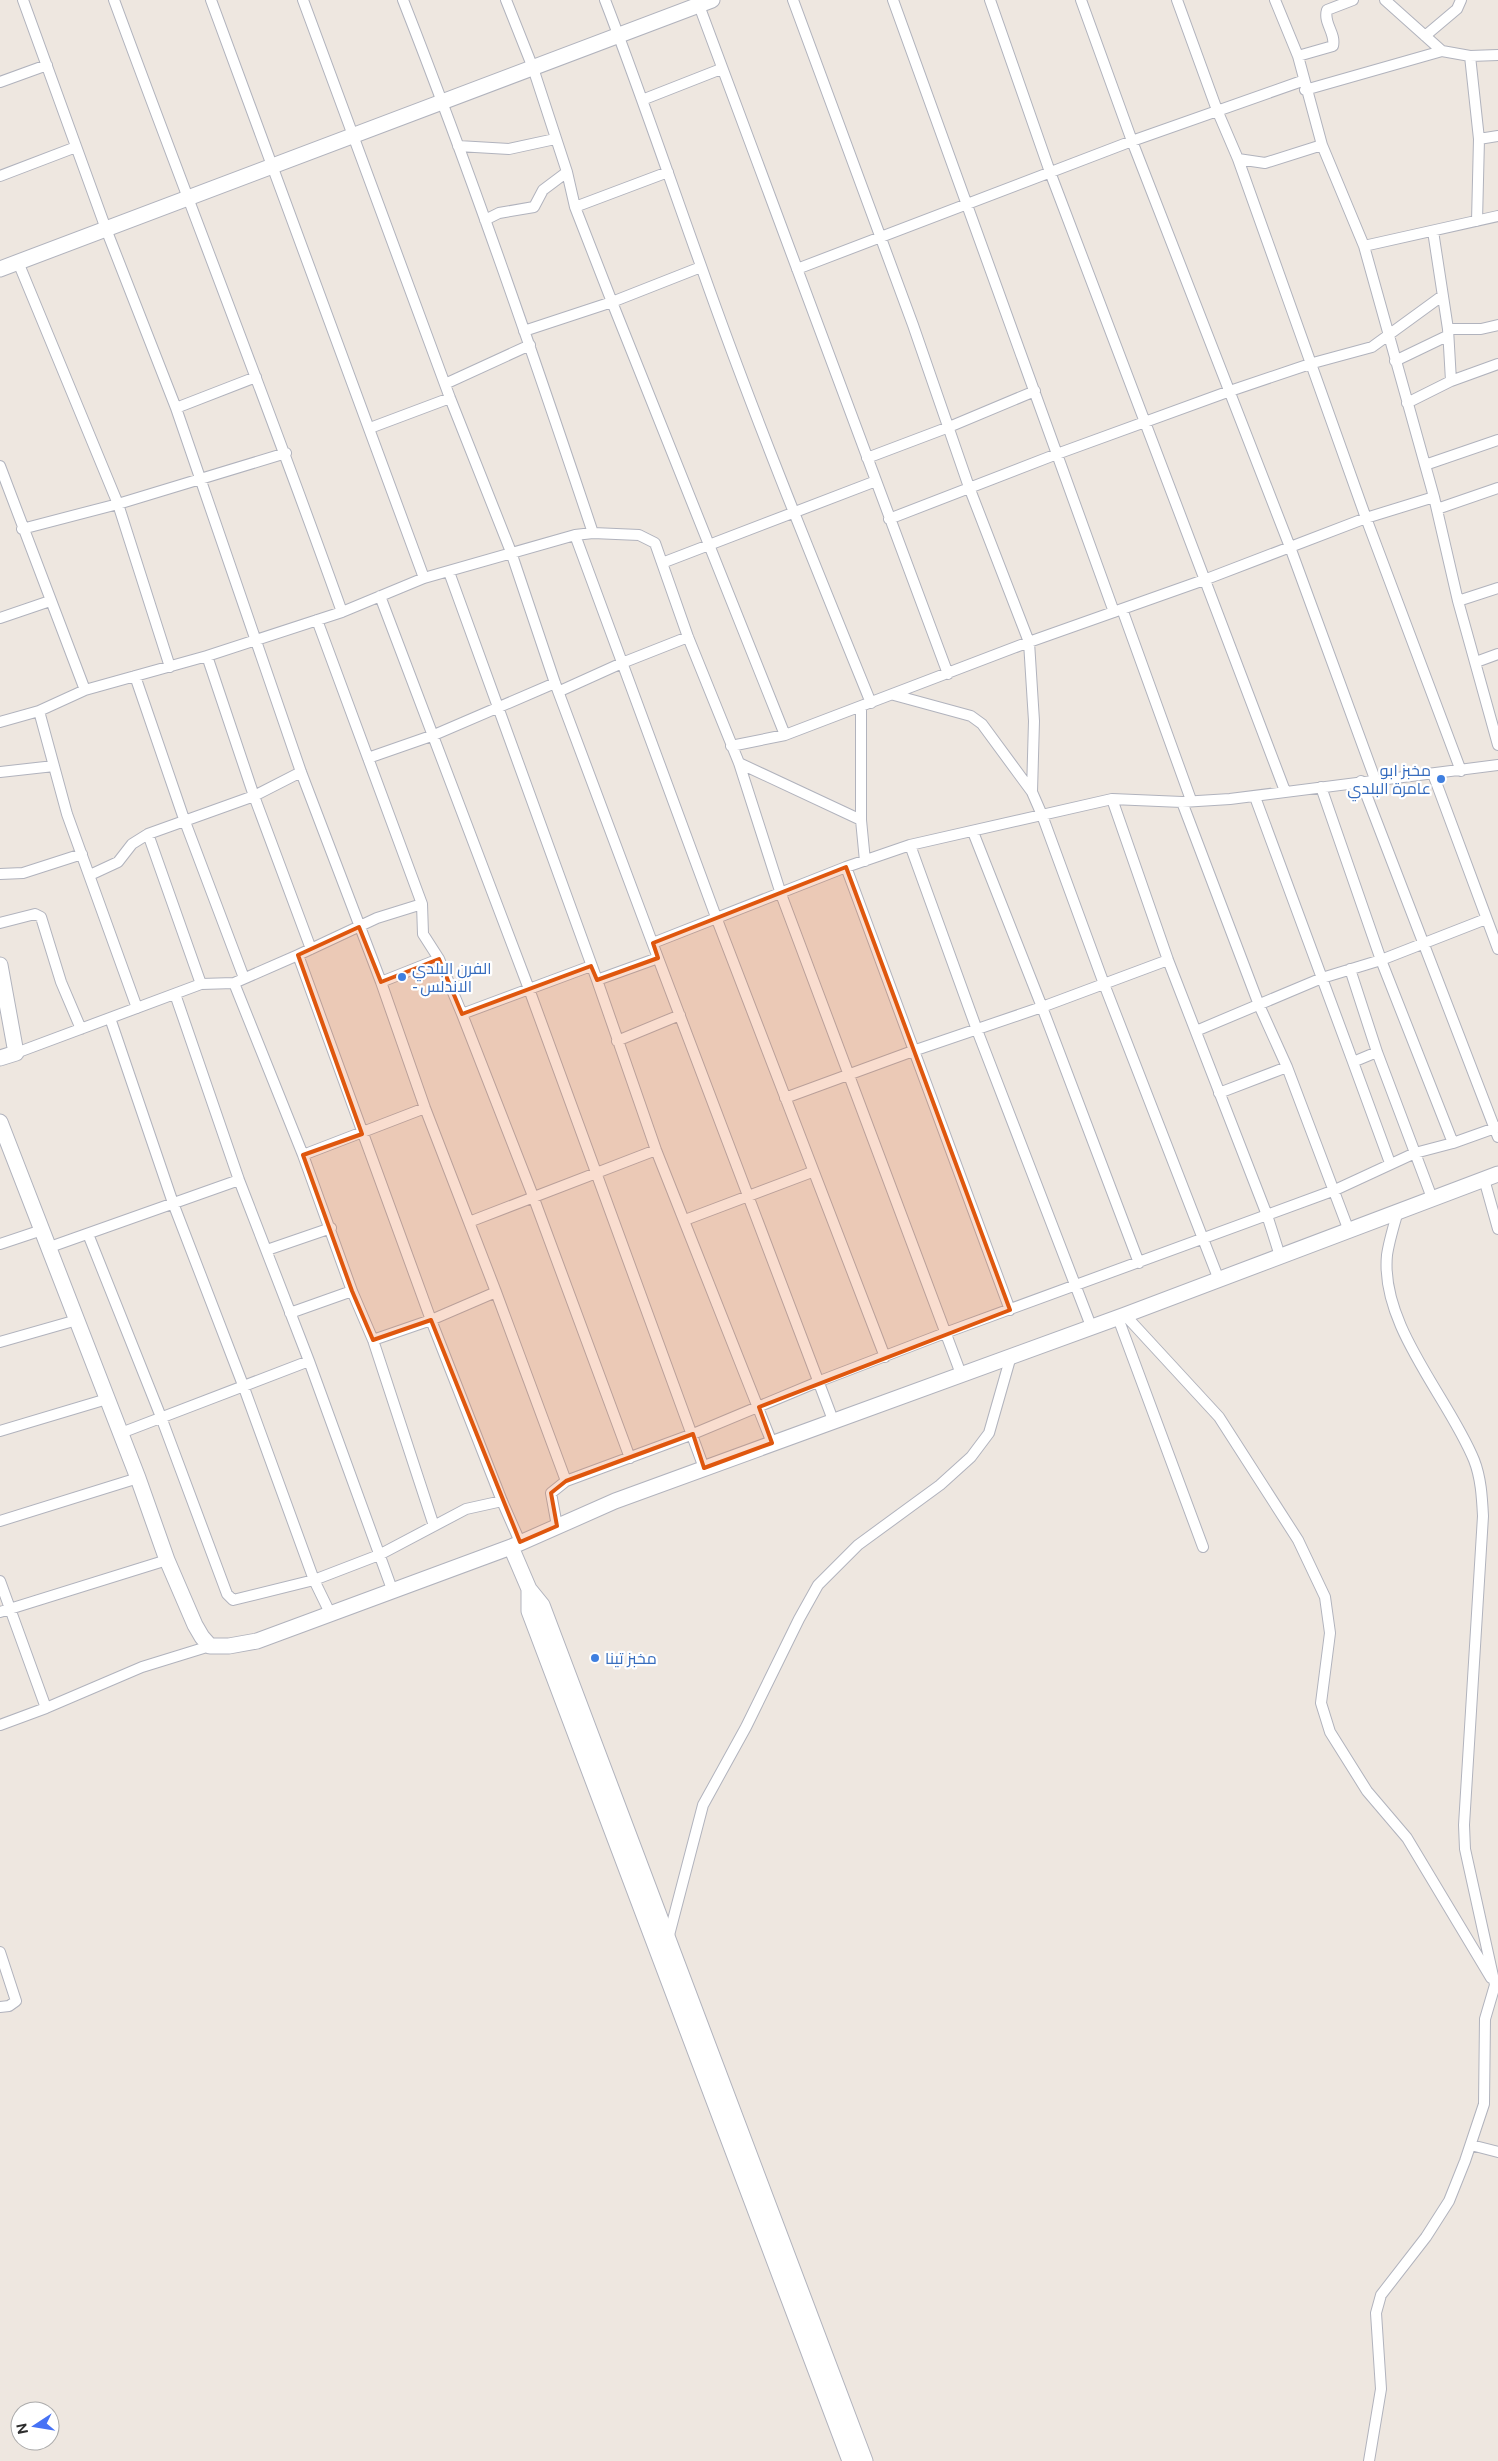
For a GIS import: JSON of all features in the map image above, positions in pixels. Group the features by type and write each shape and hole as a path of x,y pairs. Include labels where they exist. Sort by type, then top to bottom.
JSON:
{"street":[{"path":"23,0 106,229 202,480 255,641 301,772 566,1481"},
{"path":"114,0 186,198 286,453 342,612"},
{"path":"211,0 424,578"},
{"path":"303,0 450,398 510,552 658,958 834,1420"},
{"path":"403,0 443,102 530,345 593,533"},
{"path":"506,0 533,68 567,172 575,206 785,735"},
{"path":"604,0 642,100 701,267 866,705 861,820 865,861"},
{"path":"793,0 879,238 913,325 969,487 1029,642 1034,721 1032,792"},
{"path":"893,0 1057,454 1118,610 1259,1005 1287,1067 1349,1231"},
{"path":"990,0 1050,172 1285,791"},
{"path":"1081,0 1132,141 1290,547 1374,780"},
{"path":"1176,0 1217,110 1238,159 1313,363 1366,518 1461,771"},
{"path":"1276,0 1298,56 1304,85 1322,145 1364,246 1385,318 1387,335 1434,497 1458,601 1498,745"},
{"path":"1298,56 1333,46 1334,41 1325,16 1327,10 1353,0"},
{"path":"1385,0 1442,51"},
{"path":"1425,36 1457,9 1461,0"},
{"path":"0,269 533,68 702,2 721,69 948,674"},
{"path":"797,269 1217,110 1304,85 1442,51 1470,56 1498,55"},
{"path":"1470,56 1479,139 1477,221"},
{"path":"0,82 46,65"},
{"path":"642,100 721,69"},
{"path":"1479,139 1498,136"},
{"path":"458,146 509,149 555,139"},
{"path":"1238,159 1265,162 1322,145"},
{"path":"0,176 76,147"},
{"path":"485,220 499,213 534,207 543,190 567,172"},
{"path":"575,206 668,172"},
{"path":"1364,246 1498,216"},
{"path":"1433,231 1448,333 1451,381"},
{"path":"18,262 118,504 170,667"},
{"path":"524,331 612,302 701,267"},
{"path":"889,519 969,487 1230,391 1313,363 1372,347 1442,296"},
{"path":"1395,361 1448,333 1498,325"},
{"path":"445,384 530,345"},
{"path":"1407,403 1451,381 1498,364"},
{"path":"176,408 256,377"},
{"path":"867,458 949,427 1035,390"},
{"path":"370,428 450,398"},
{"path":"1425,465 1498,440"},
{"path":"22,528 118,504 286,453"},
{"path":"0,466 85,690"},
{"path":"662,563 876,481"},
{"path":"1437,509 1498,488"},
{"path":"731,746 785,735 1029,642 1204,580 1366,518 1434,497"},
{"path":"0,722 39,711 85,690 255,641 342,612 424,578 510,552 575,535 593,533 639,535 650,539 655,543 688,637 739,763 781,894 962,1374"},
{"path":"575,535 716,918 812,1172 885,1357"},
{"path":"449,572 597,980 656,1150 772,1443"},
{"path":"1458,601 1498,588"},
{"path":"380,596 529,989 704,1468"},
{"path":"0,618 50,601"},
{"path":"317,620 422,904 422,934 439,959 462,1014 533,1196 630,1458"},
{"path":"368,758 434,735 497,707 558,687 688,637"},
{"path":"1476,662 1498,654"},
{"path":"207,656 254,796 311,949"},
{"path":"135,676 239,980 331,1228 352,1291 373,1340 434,1526"},
{"path":"894,694 971,716 982,724 1032,792 1219,1280"},
{"path":"39,711 67,814 137,1008"},
{"path":"739,763 861,820"},
{"path":"653,943 846,867 910,845 1112,799 1186,801 1254,797 1361,781 1461,771 1498,765"},
{"path":"0,772 54,766"},
{"path":"90,875 118,862 132,844 148,834 184,819 254,796 301,772"},
{"path":"1433,774 1498,949"},
{"path":"558,1526 551,1493 566,1481 693,1434 820,1381 945,1333 1077,1287 1335,1190 1415,1153 1497,1130 1361,781"},
{"path":"1321,787 1381,960 1453,1143"},
{"path":"1254,797 1390,1163"},
{"path":"1112,799 1168,960 1267,1215 1280,1256"},
{"path":"973,832 1042,1007 1138,1263"},
{"path":"148,834 201,984"},
{"path":"910,845 977,1030 1091,1326"},
{"path":"0,874 38,869 82,854"},
{"path":"846,867 1010,1310"},
{"path":"0,1058 201,984 239,980 298,956 377,918 422,904"},
{"path":"0,923 35,914 41,917 61,982 81,1029"},
{"path":"1196,1031 1322,978 1381,960 1486,919"},
{"path":"298,956 431,1320 502,1501 529,1589 529,1611 850,2461"},
{"path":"597,980 658,958"},
{"path":"381,982 439,959"},
{"path":"785,1098 850,1076 913,1051 1042,1007 1168,960"},
{"path":"0,966 16,1053"},
{"path":"462,1014 591,966"},
{"path":"1350,968 1377,1052 1432,1198"},
{"path":"174,994 239,1180 309,1361 392,1592"},
{"path":"617,1041 680,1015"},
{"path":"110,1018 173,1203 243,1385 314,1580 331,1615"},
{"path":"1353,1062 1377,1052"},
{"path":"1219,1093 1287,1067"},
{"path":"303,1155 362,1134 425,1108"},
{"path":"0,1122 6,1154 50,1247 138,1478 167,1560 195,1625 210,1646"},
{"path":"469,1222 656,1150"},
{"path":"685,1220 812,1172"},
{"path":"0,1725 46,1708 142,1667 210,1646 229,1646 257,1641 331,1615 516,1544 704,1468 1219,1280 1491,1176 1498,1229"},
{"path":"50,1247 239,1180"},
{"path":"1369,2461 1381,2389 1376,2313 1381,2295 1426,2237 1449,2201 1471,2145 1484,2104 1485,2019 1495,1985 1465,1849 1464,1825 1482,1526 1481,1488 1474,1460 1401,1326 1390,1293 1387,1256 1398,1211"},
{"path":"267,1250 331,1228"},
{"path":"0,1244 42,1230"},
{"path":"88,1234 161,1417 227,1594 233,1600 241,1600 314,1580 378,1555 466,1509 502,1501"},
{"path":"290,1313 352,1291"},
{"path":"373,1340 431,1320 496,1292"},
{"path":"1121,1316 1219,1417 1298,1540 1325,1597 1330,1634 1322,1703 1330,1732 1367,1791 1407,1838 1495,1985"},
{"path":"1121,1316 1203,1547"},
{"path":"0,1342 77,1320"},
{"path":"667,1940 703,1805 746,1727 799,1619 818,1585 858,1545 940,1486 970,1457 989,1433 1011,1356"},
{"path":"121,1433 309,1361"},
{"path":"0,1431 107,1399"},
{"path":"0,1521 138,1478"},
{"path":"4,1610 167,1560"},
{"path":"0,1581 4,1610 46,1708"},
{"path":"529,1589 542,1605 864,2461"},
{"path":"0,1952 16,2001 9,2006 0,2007"},
{"path":"1471,2145 1498,2152"}],"highlighted area":[{"path":"846,867 1010,1310 759,1407 772,1443 704,1468 693,1434 566,1481 551,1493 557,1526 520,1542 431,1320 373,1340 352,1291 303,1155 362,1134 298,955 359,927 381,982 439,959 462,1014 591,966 597,980 658,958 653,943"}],"place":[{"name":"مخبز ابو عامرة البلدي","path":"1441,779"},
{"name":"الفرن البلدي - الاندلس","path":"402,977"},
{"name":"مخبز تينا","path":"595,1658"}]}
